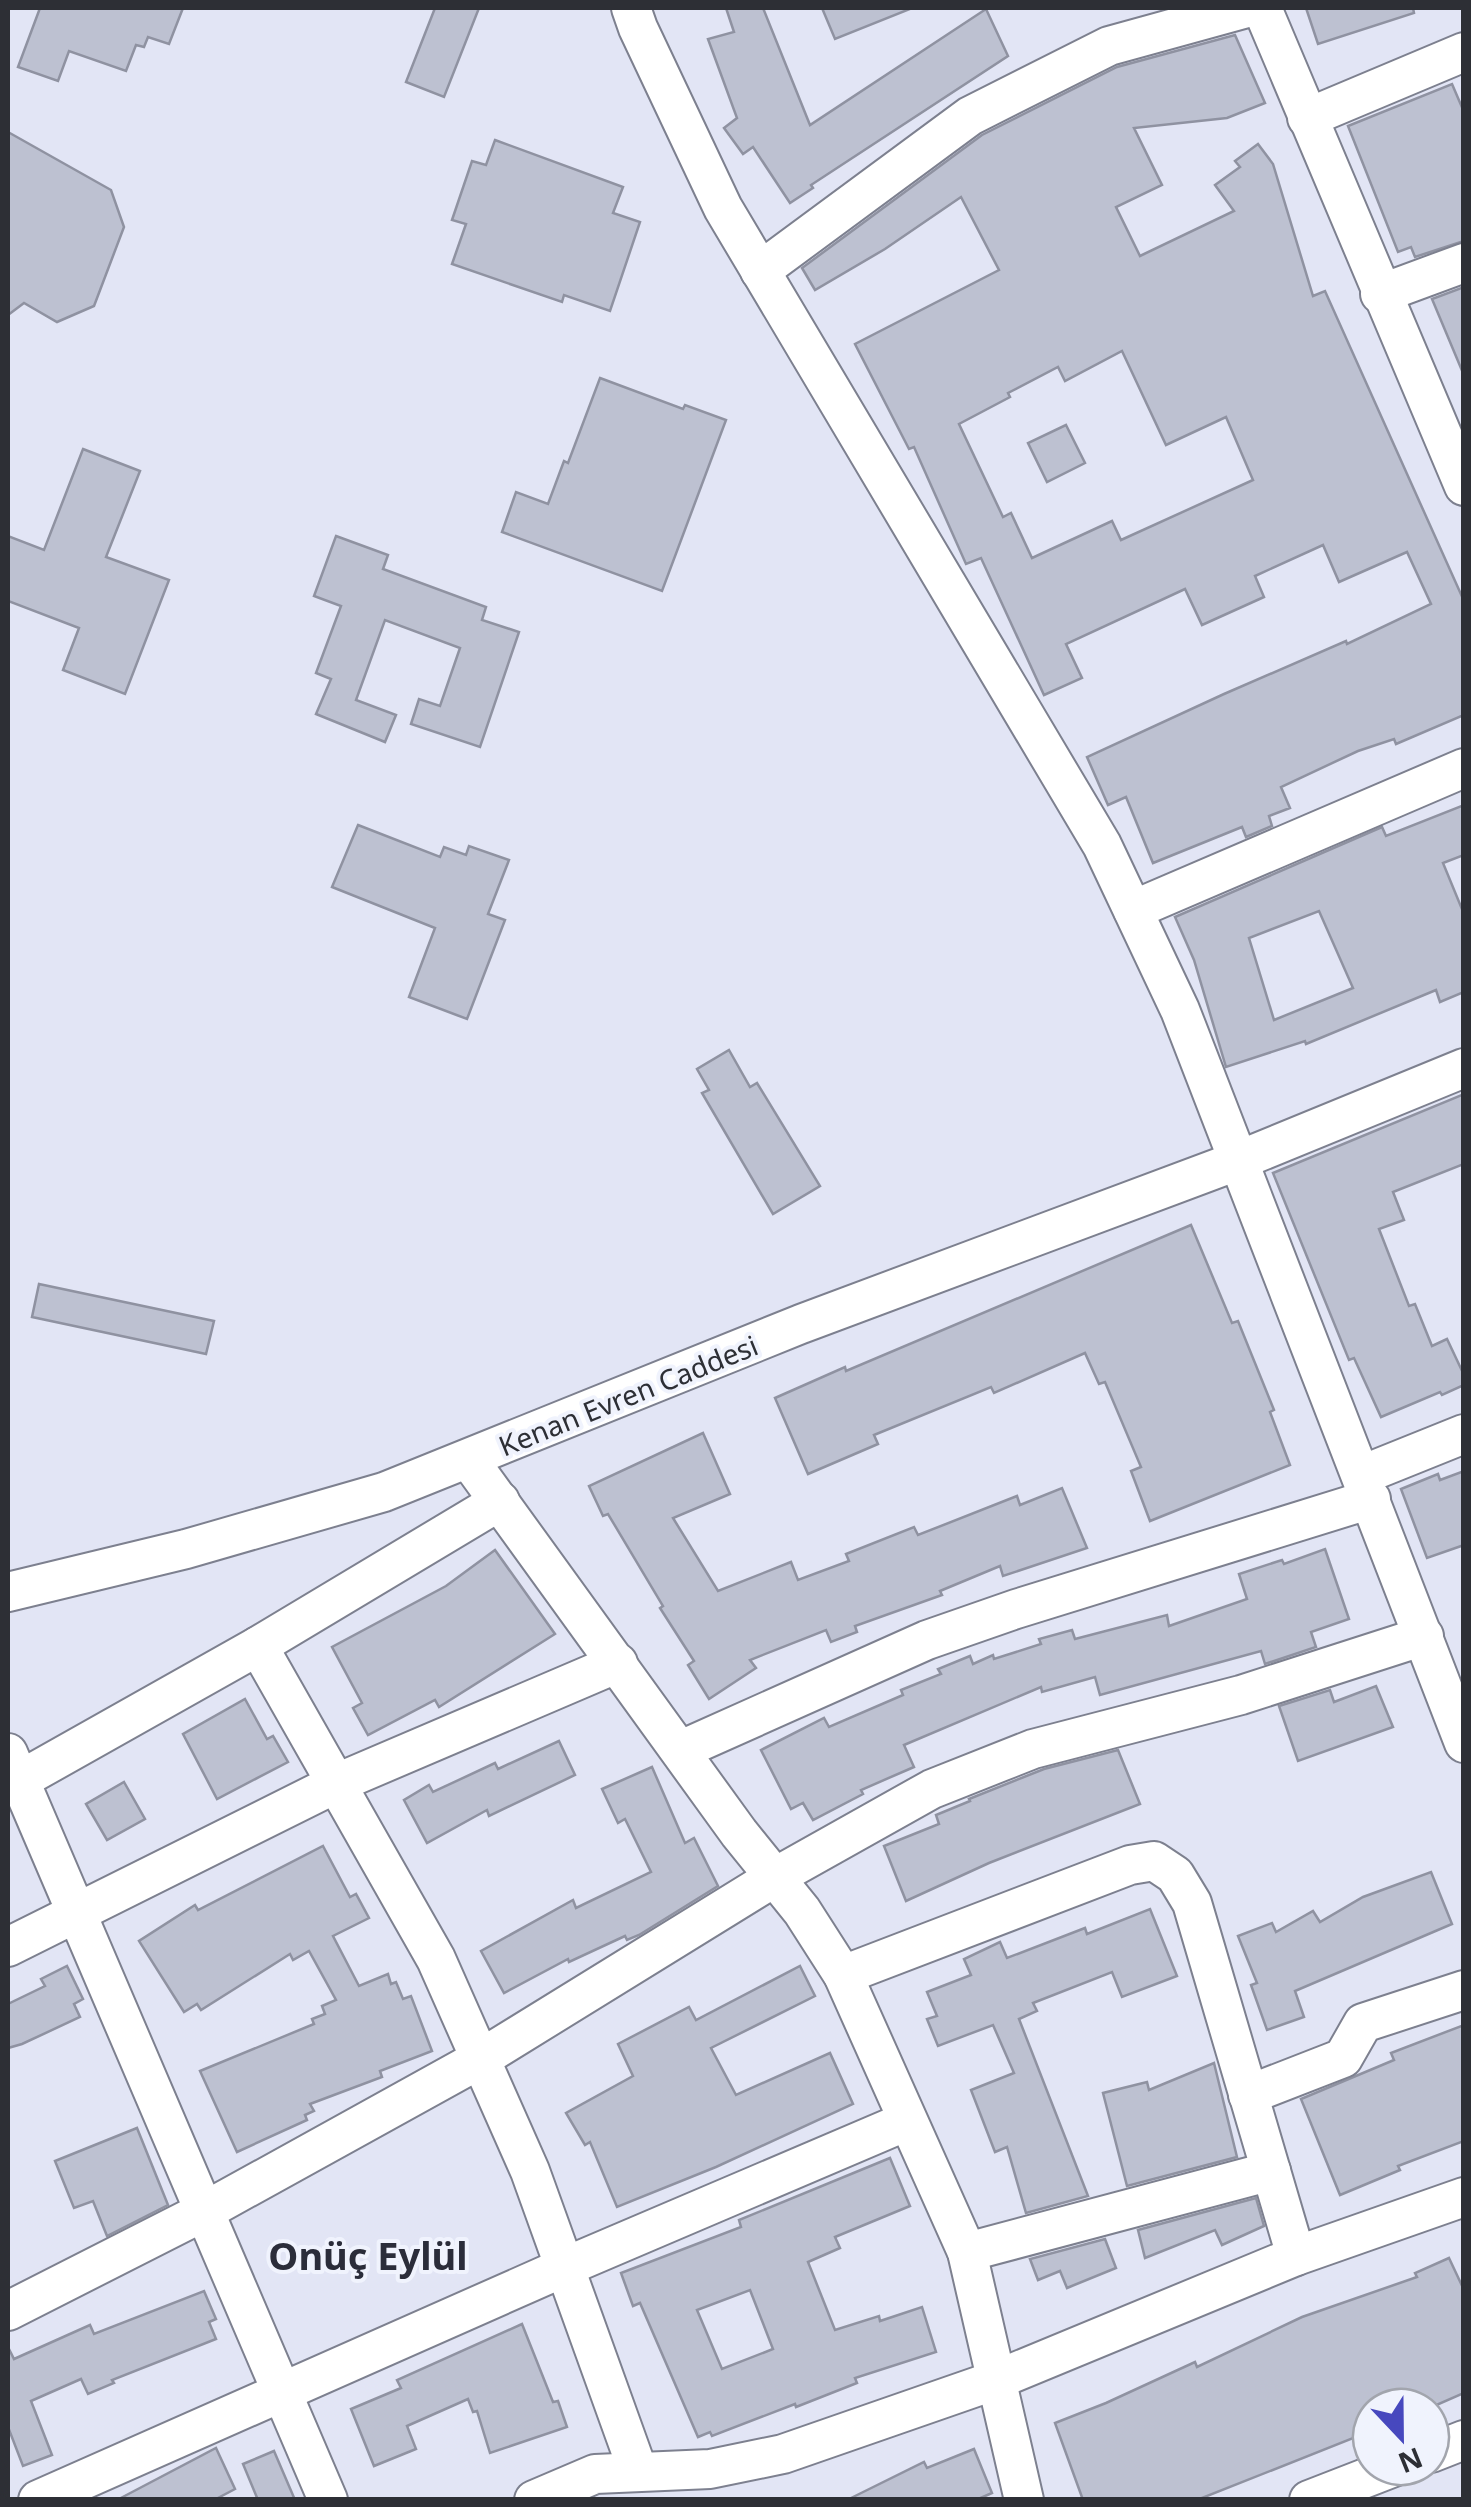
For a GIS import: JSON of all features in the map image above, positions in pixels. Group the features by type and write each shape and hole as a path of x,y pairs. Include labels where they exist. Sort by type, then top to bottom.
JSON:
{"street":[{"path":"631,8 723,208 1102,845 1180,1010 1461,1728"},
{"path":"760,271 970,116 1109,46 1247,8"},
{"path":"1262,8 1464,486"},
{"path":"1307,118 1464,52"},
{"path":"1380,294 1464,263"},
{"path":"1133,910 1464,768"},
{"name":"Kenan Evren Caddesi","path":"8,1592 186,1550 384,1492 802,1324 1236,1161 1464,1068"},
{"path":"681,1750 927,1640 1367,1487 1464,1434"},
{"path":"469,1460 739,1832 802,1910 843,1976 966,2252 1024,2500"},
{"path":"328,2500 14,1767 258,1646 500,1501"},
{"path":"8,2311 206,2212 480,2059 775,1877 932,1790 1033,1748 1241,1695 1424,1636"},
{"path":"258,1646 436,1960 530,2171 638,2471"},
{"path":"8,1947 336,1783 618,1663"},
{"path":"843,1976 1130,1864 1154,1861 1175,1875 1192,1903 1296,2256"},
{"path":"1248,2095 1342,2058 1363,2023 1464,1990"},
{"path":"38,2500 567,2266 907,2121"},
{"path":"966,2252 1270,2171"},
{"path":"534,2500 595,2474 710,2469 783,2454 996,2380 1296,2256 1464,2197"},
{"path":"1309,2500 1351,2484"}],"building":[{"path":"40,8 183,8 169,44 148,37 144,47 136,45 126,71 69,51 58,81 18,67"},
{"path":"435,8 479,8 444,97 406,82"},
{"path":"726,8 763,8 810,125 986,9 1008,56 811,185 813,188 790,203 753,147 743,154 724,128 737,118 708,39 734,32"},
{"path":"822,8 910,8 910,9 835,39"},
{"path":"1306,8 1413,8 1414,13 1318,44"},
{"path":"1235,35 1265,103 1227,118 1134,128 1162,185 1116,207 1140,256 1234,211 1215,185 1240,167 1235,161 1258,144 1273,164 1313,296 1325,291 1464,601 1464,715 1396,744 1394,739 1358,751 1281,787 1290,808 1269,816 1272,826 1246,837 1242,827 1153,863 1126,797 1108,805 1087,757 1431,604 1407,552 1339,582 1323,545 1255,576 1264,597 1202,625 1185,589 1066,644 1082,678 1044,695 981,558 966,564 914,447 909,449 855,344 999,270 961,197 885,249 815,290 802,268 982,135 1117,67","holes":["1122,351 1166,445 1226,417 1253,480 1121,540 1112,521 1032,558 1011,513 1003,517 959,424 1058,367 1065,381"]},
{"path":"1452,84 1464,112 1464,241 1415,257 1411,247 1398,252 1348,126"},
{"path":"8,132 111,190 124,227 94,306 57,322 24,303 8,315"},
{"path":"495,140 623,187 613,213 640,222 610,311 564,295 562,302 452,264 466,224 452,220 472,161 486,165"},
{"path":"1464,287 1464,373 1463,373 1432,299"},
{"path":"600,378 683,409 685,405 726,420 662,591 502,532 516,492 548,504"},
{"path":"1066,425 1085,463 1047,482 1028,443"},
{"path":"83,449 140,471 106,557 169,580 125,694 63,670 79,628 8,601 8,536 44,550"},
{"path":"336,536 388,555 383,569 486,607 482,620 519,632 480,747 411,724 419,699 440,706 460,648 385,620 356,700 396,715 385,742 316,714 331,679 316,673 341,606 314,596"},
{"path":"1464,805 1464,855 1443,863 1464,914 1464,992 1440,1002 1436,990 1306,1044 1305,1041 1226,1067 1194,960 1175,917 1382,827 1386,836","holes":["1319,911 1353,988 1274,1020 1249,938"]},
{"path":"358,825 440,857 444,847 466,855 469,846 509,860 488,914 505,920 467,1019 409,997 435,928 332,887"},
{"path":"729,1050 750,1087 757,1083 820,1186 773,1214 702,1093 709,1090 697,1069"},
{"path":"1464,1094 1464,1164 1393,1192 1404,1220 1379,1229 1409,1306 1415,1304 1432,1346 1447,1339 1464,1375 1464,1385 1381,1417 1354,1358 1349,1360 1273,1173"},
{"path":"1191,1225 1232,1323 1238,1321 1274,1410 1270,1412 1290,1465 1150,1521 1131,1471 1141,1467 1105,1382 1099,1384 1085,1353 994,1393 991,1387 874,1435 878,1444 808,1474 775,1398"},
{"path":"39,1284 214,1321 206,1354 32,1317"},
{"path":"703,1433 730,1494 673,1518 718,1591 791,1562 798,1580 849,1561 846,1554 914,1527 918,1535 1017,1496 1020,1505 1062,1488 1087,1548 1003,1576 1000,1566 940,1591 942,1595 855,1626 857,1632 831,1642 826,1630 750,1660 756,1668 709,1699 688,1665 694,1661 608,1514 603,1516 589,1486"},
{"path":"1464,1471 1464,1545 1427,1558 1401,1489 1438,1474 1440,1480"},
{"path":"1325,1549 1349,1619 1311,1632 1316,1647 1265,1664 1261,1651 1100,1695 1095,1677 1042,1692 1041,1687 904,1745 914,1767 861,1790 863,1794 813,1820 803,1803 791,1809 761,1750 824,1718 829,1727 903,1695 901,1690 941,1674 938,1669 970,1656 973,1664 1041,1644 1039,1639 1072,1630 1075,1639 1167,1615 1169,1626 1247,1599 1239,1574"},
{"path":"495,1550 555,1634 439,1707 435,1700 368,1735 353,1708 362,1703 332,1647 446,1586"},
{"path":"1376,1686 1393,1727 1298,1761 1279,1706 1330,1690 1334,1702"},
{"path":"245,1699 267,1739 273,1736 288,1762 217,1799 183,1734"},
{"path":"559,1741 575,1775 489,1816 487,1810 427,1843 404,1800 429,1785 433,1792 495,1763 498,1769"},
{"path":"1118,1750 1140,1804 989,1863 906,1901 884,1846 939,1824 936,1815 969,1799 1044,1769"},
{"path":"652,1767 685,1843 694,1838 718,1886 639,1935 627,1940 625,1936 569,1962 568,1959 504,1993 481,1951 573,1900 576,1908 651,1872 625,1819 618,1823 602,1789"},
{"path":"124,1782 145,1819 107,1840 86,1804"},
{"path":"323,1846 350,1897 356,1894 369,1918 333,1936 359,1986 388,1974 403,1999 411,1996 432,2051 380,2071 382,2077 310,2104 314,2111 305,2115 307,2120 237,2152 200,2071 314,2024 312,2019 325,2014 322,2006 336,2000 309,1951 293,1960 290,1954 201,2010 197,2004 184,2012 139,1941 195,1905 198,1910"},
{"path":"1431,1872 1452,1924 1295,1991 1304,2017 1267,2030 1251,1985 1257,1983 1238,1936 1272,1923 1276,1932 1313,1911 1320,1922 1363,1897"},
{"path":"1150,1909 1177,1976 1122,1997 1112,1972 1033,2003 1037,2011 1019,2019 1088,2196 1026,2213 1007,2147 995,2152 971,2090 1014,2073 993,2025 938,2046 927,2019 937,2016 927,1992 971,1975 964,1959 1000,1942 1007,1958 1085,1928 1087,1934"},
{"path":"67,1966 83,1999 74,2004 80,2017 8,2048 8,2004 45,1986 41,1979"},
{"path":"800,1966 815,1996 711,2048 736,2095 830,2053 853,2104 617,2207 590,2142 585,2145 566,2113 633,2076 618,2044 689,2007 696,2020"},
{"path":"1464,2025 1464,2141 1398,2166 1400,2170 1340,2195 1301,2099 1394,2060 1391,2053"},
{"path":"1214,2063 1237,2157 1127,2186 1103,2093 1147,2082 1149,2090"},
{"path":"137,2128 168,2205 107,2236 93,2201 74,2208 55,2161"},
{"path":"890,2158 910,2206 835,2237 840,2248 808,2262 835,2330 922,2307 936,2352 855,2378 857,2383 796,2407 795,2404 712,2436 710,2432 698,2437 640,2303 633,2306 621,2273 741,2227 739,2220","holes":["750,2290 773,2349 722,2369 697,2310"]},
{"path":"1256,2198 1264,2226 1222,2245 1215,2230 1145,2258 1138,2230"},
{"path":"1105,2239 1116,2268 1067,2288 1060,2271 1038,2280 1030,2259"},
{"path":"1449,2258 1464,2290 1464,2393 1451,2399 1451,2387 1351,2387 1351,2439 1197,2500 1083,2500 1055,2423 1195,2362 1197,2367 1302,2317 1417,2277 1415,2273"},
{"path":"204,2291 216,2319 209,2322 216,2339 112,2380 114,2383 88,2394 81,2379 31,2401 52,2455 23,2466 8,2427 8,2347 14,2359 90,2325 94,2334"},
{"path":"522,2324 567,2427 490,2453 477,2411 473,2412 468,2399 407,2426 416,2449 374,2466 351,2409 401,2388 397,2380"},
{"path":"216,2448 235,2489 214,2500 117,2500"},
{"path":"974,2449 992,2493 976,2500 847,2500 924,2462 927,2468"},
{"path":"274,2451 295,2500 258,2500 243,2464"}],"district":[{"name":"Onüç Eylül","path":"368,2255"}]}
